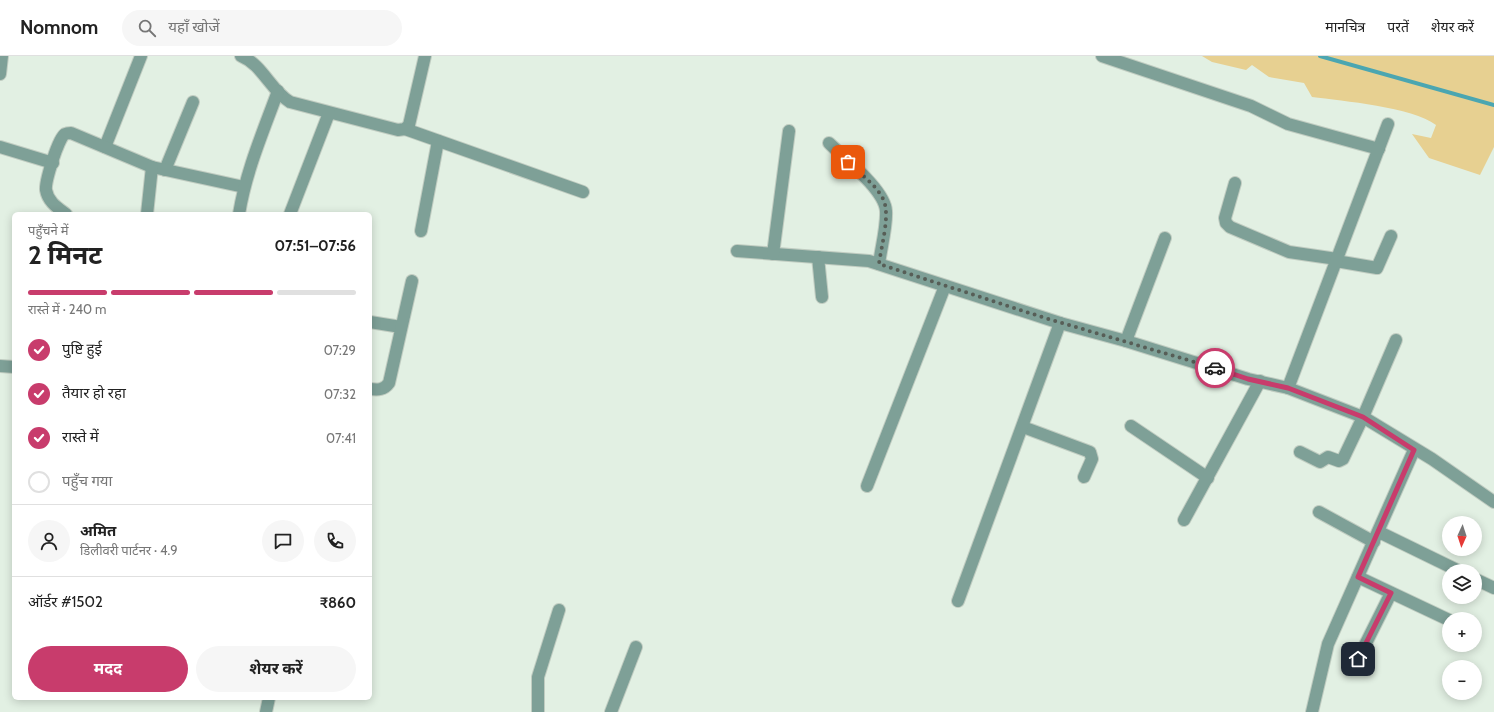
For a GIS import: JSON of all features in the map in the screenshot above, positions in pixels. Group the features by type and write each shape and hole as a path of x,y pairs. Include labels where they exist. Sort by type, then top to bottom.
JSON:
{"street":[{"path":"0,74 2,56"},
{"path":"105,147 141,56"},
{"path":"405,129 409,125 424,56"},
{"path":"1102,56 1251,106 1288,124 1379,148"},
{"path":"245,57 254,63 283,98 290,102 398,130 405,129 583,192"},
{"path":"239,212 244,187 278,92"},
{"path":"165,170 193,102"},
{"path":"291,212 330,112"},
{"path":"1288,388 1388,124"},
{"path":"773,254 789,131"},
{"path":"64,212 50,200 46,190 46,181 62,138 65,134 72,133 152,167 244,187"},
{"path":"422,231 438,141"},
{"path":"829,143 884,201 886,211 879,264"},
{"path":"0,147 52,163"},
{"path":"147,212 152,167"},
{"path":"1235,183 1225,218 1226,223 1230,227 1289,252 1377,268 1391,236"},
{"path":"1126,340 1165,238"},
{"path":"737,252 859,259 879,264 1060,323 1126,340 1260,381 1288,388 1363,417 1414,450 1432,459 1494,502"},
{"path":"818,256 822,298"},
{"path":"372,389 380,390 386,387 389,383 412,281"},
{"path":"867,486 945,286"},
{"path":"372,322 401,327"},
{"path":"958,601 1023,428 1060,323"},
{"path":"1300,452 1320,462 1328,457 1341,461 1363,417 1396,340"},
{"path":"0,366 12,367"},
{"path":"1184,520 1260,381"},
{"path":"1131,426 1208,478"},
{"path":"1023,428 1090,452 1092,459 1084,477"},
{"path":"1312,712 1328,644 1377,537 1414,450"},
{"path":"1319,512 1442,564"},
{"path":"1358,577 1442,617"},
{"path":"1482,582 1494,588"},
{"path":"1358,659 1391,593"},
{"path":"538,712 538,677 559,610"},
{"path":"611,712 636,647"},
{"path":"266,712 269,700"}],"shaded area":[{"path":"1202,56 1494,56 1494,147 1480,175 1429,158 1412,134 1431,138 1436,125 1425,119 1394,109 1312,97 1304,83 1269,77 1252,65 1246,70 1212,62"}],"waterway":[{"path":"1320,56 1494,105"}],"way so far":[{"path":"848,162 884,201 886,211 879,264 1060,323 1126,340 1215,368"}],"route":[{"path":"1215,368 1248,379 1288,388 1363,417 1414,450 1358,577 1391,593 1358,659"}]}
